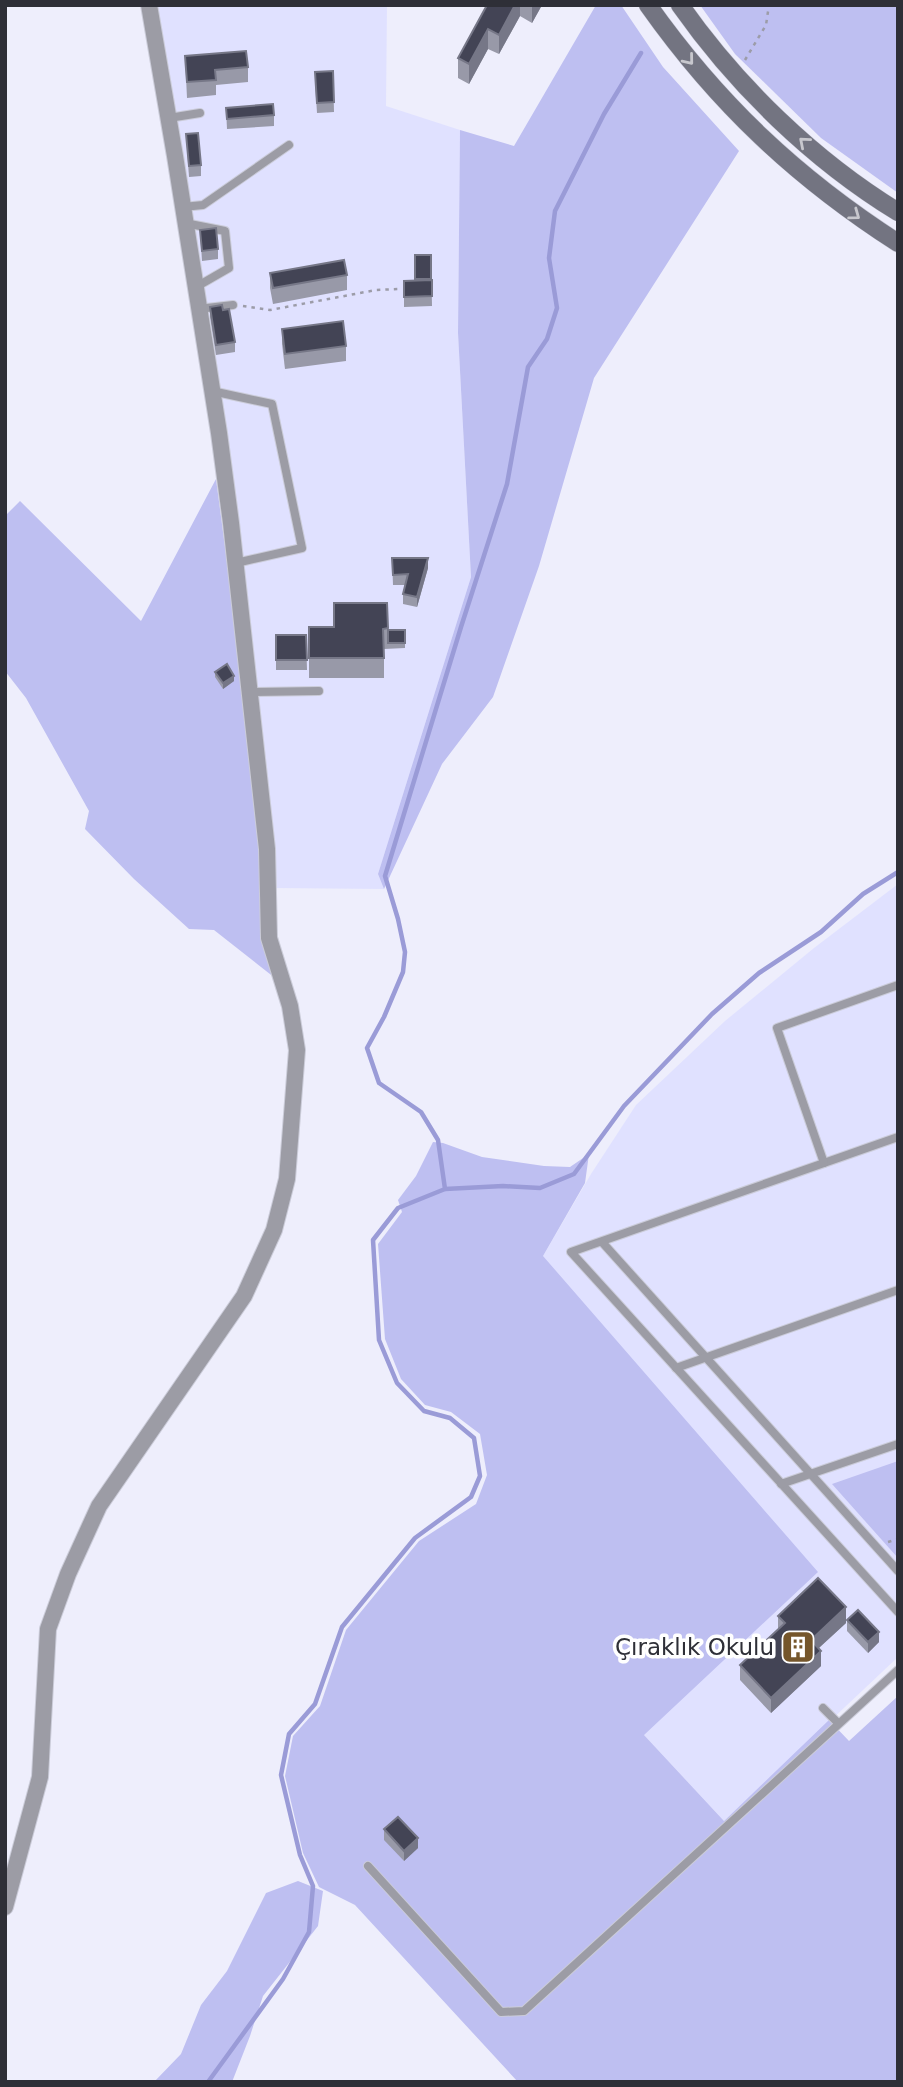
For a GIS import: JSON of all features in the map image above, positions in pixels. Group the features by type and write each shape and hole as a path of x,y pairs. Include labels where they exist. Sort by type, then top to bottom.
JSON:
{"main road":[{"path":"648,5 668,34 725,102 761,138 856,216 898,243"},
{"path":"680,5 736,75 800,139 881,202 898,212"}],"street":[{"path":"5,1908 40,1777 48,1629 68,1574 99,1506 244,1296 274,1230 286,1179 297,1051 290,1006 269,938 267,849 236,563 212,391 149,5"}],"lane":[{"path":"169,118 200,113"},
{"path":"183,206 203,205 289,145"},
{"path":"185,223 225,231 229,268 195,288"},
{"path":"198,309 233,305"},
{"path":"212,391 272,404 302,548 236,563"},
{"path":"251,692 319,691"},
{"path":"824,1164 777,1028 898,985"},
{"path":"898,1137 571,1252 898,1612"},
{"path":"603,1241 898,1571"},
{"path":"676,1368 898,1290"},
{"path":"781,1484 898,1444"},
{"path":"368,1866 501,2012 524,2011 898,1670"},
{"path":"823,1708 838,1723"}],"path":[{"path":"736,75 766,25 769,5"},
{"path":"233,305 270,310 376,290 398,289"}],"shaded area":[{"path":"155,5 387,5 386,106 460,130 458,333 471,577 378,874 384,889 273,888"},
{"path":"596,5 621,5 663,67 739,151 594,378 539,566 493,697 442,764 384,889 378,874 471,577 458,333 460,130 514,146"},
{"path":"700,5 898,5 898,193 821,138 735,54"},
{"path":"216,479 240,660 275,978 214,930 189,929 85,829 89,811 26,698 5,671 5,516 20,501 141,621"},
{"path":"898,884 898,1657 724,1821 644,1735 543,1256 591,1174 636,1105 725,1021"},
{"path":"433,1142 482,1157 544,1166 570,1167 589,1154 585,1183 543,1256 818,1572 644,1735 724,1821 829,1720 849,1741 898,1696 898,2082 518,2082 355,1905 319,1887 303,1853 285,1776 293,1736 320,1706 346,1630 419,1541 476,1504 487,1475 480,1434 451,1412 425,1405 401,1379 385,1339 378,1244 402,1212 398,1200 416,1176"},
{"path":"898,1461 898,1558 832,1484"},
{"path":"298,1881 323,1891 318,1926 263,1996 232,2082 154,2082 181,2054 201,2005 227,1971 266,1893"}],"building":[{"path":"487,5 515,5 499,35 488,29 469,64 458,58"},
{"path":"246,51 248,67 215,70 216,80 187,82 185,56"},
{"path":"333,71 334,102 317,103 315,72"},
{"path":"273,104 274,115 227,119 226,108"},
{"path":"198,133 201,165 189,166 186,134"},
{"path":"216,228 218,249 202,251 200,230"},
{"path":"415,255 431,255 431,279 415,279"},
{"path":"344,260 347,275 273,288 270,273"},
{"path":"432,280 432,296 404,297 404,281"},
{"path":"222,305 223,310 229,309 235,342 216,345 210,307"},
{"path":"343,321 346,346 285,354 282,329"},
{"path":"392,558 428,558 417,597 403,594 408,574 393,575"},
{"path":"334,603 387,603 388,628 383,629 384,658 309,658 309,627 334,627"},
{"path":"388,630 405,630 405,643 388,643"},
{"path":"276,635 306,635 307,660 276,660"},
{"path":"227,664 234,676 223,683 215,672"},
{"name":"Çıraklık Okulu","path":"818,1578 846,1607 811,1640 821,1651 771,1698 740,1665 785,1623 778,1616"},
{"path":"858,1610 879,1632 868,1642 847,1620"},
{"path":"398,1817 418,1838 404,1851 384,1829"}],"waterway":[{"path":"208,2082 283,1979 309,1932 313,1886 300,1855 281,1775 289,1734 315,1704 342,1627 415,1538 471,1497 480,1476 474,1438 450,1418 424,1411 397,1383 379,1340 373,1240 398,1208 445,1189 438,1140 421,1112 379,1083 367,1048 403,972 405,952 385,876 507,484 528,367 547,339 557,308 549,258 555,211 604,114 641,53"},
{"path":"445,1189 503,1186 540,1188 574,1174 624,1106 712,1014 759,973 821,932 863,894 898,872"}],"place":[{"name":"Çıraklık Okulu","path":"798,1647"}]}
